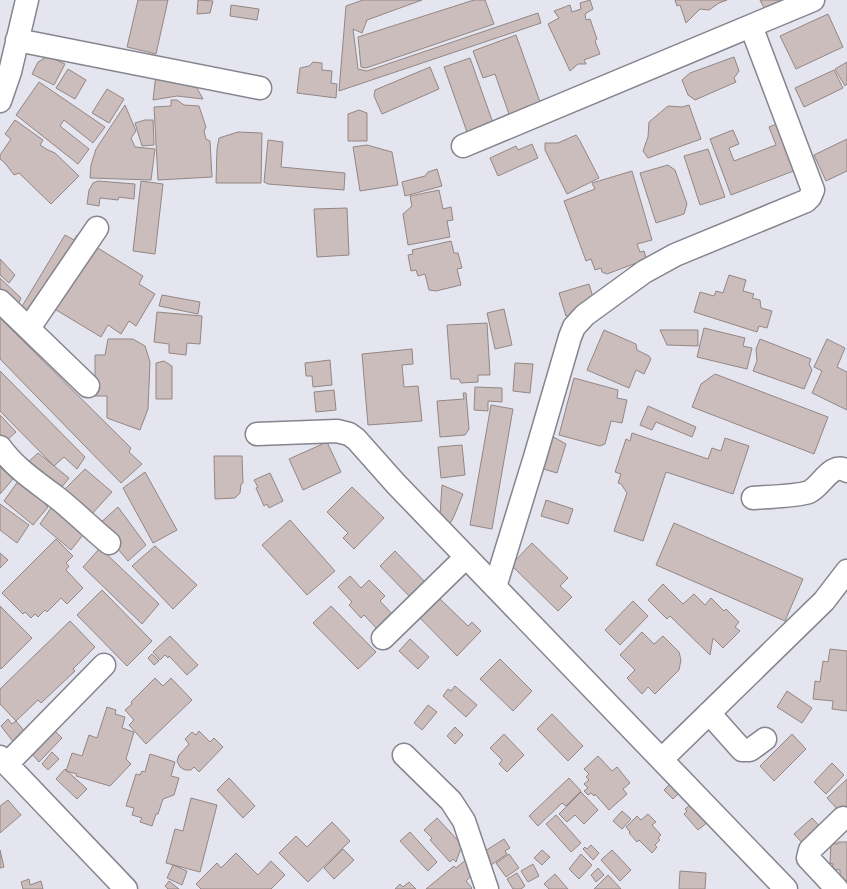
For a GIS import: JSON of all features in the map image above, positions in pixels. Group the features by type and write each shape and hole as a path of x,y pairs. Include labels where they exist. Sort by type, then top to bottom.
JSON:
{"street":[{"path":"0,101 10,72 27,0"},
{"path":"463,146 813,0"},
{"path":"495,587 574,327 605,299 644,272 675,255 806,201 810,197 813,190 751,26"},
{"path":"17,40 260,88"},
{"path":"29,328 97,228"},
{"path":"0,301 88,386"},
{"path":"257,434 337,431 349,434 783,887 808,858 810,850 843,818"},
{"path":"0,447 19,469 56,497 109,542"},
{"path":"754,498 807,493 835,469 843,468 847,471"},
{"path":"383,638 466,557"},
{"path":"662,759 824,601 847,571"},
{"path":"104,665 4,761 126,889"},
{"path":"709,713 742,750 750,750 765,739"},
{"path":"404,755 451,801 464,821 487,889"},
{"path":"808,858 838,889"}],"building":[{"path":"138,0 168,0 156,54 127,47"},
{"path":"198,0 213,1 210,13 197,14"},
{"path":"363,0 422,0 367,20 362,33 353,29 358,69 367,71 538,13 541,23 339,91 346,6"},
{"path":"474,0 485,0 494,24 366,68 361,67 358,37"},
{"path":"590,0 593,9 585,14 586,20 590,19 600,54 584,60 586,64 578,64 570,71 548,24 559,18 554,11 570,5 572,12 581,9 580,3"},
{"path":"675,0 727,0 709,10 700,9 686,23 680,5 677,6"},
{"path":"760,0 782,0 786,8 769,14"},
{"path":"231,5 259,9 257,20 230,16"},
{"path":"828,14 843,47 796,69 780,36"},
{"path":"516,35 540,102 510,117 495,74 483,78 473,51"},
{"path":"48,56 65,64 54,85 32,74 38,62"},
{"path":"734,57 739,71 734,78 736,82 695,100 688,95 682,80 690,73"},
{"path":"470,58 493,123 467,132 444,67"},
{"path":"313,62 322,63 322,70 332,71 331,83 337,84 336,98 297,93 300,68 309,66"},
{"path":"847,62 847,84 845,86 835,69"},
{"path":"430,67 439,89 382,114 374,96 375,90"},
{"path":"68,69 86,80 75,99 56,88"},
{"path":"834,70 843,88 804,107 795,88"},
{"path":"156,74 193,81 203,99 177,96 153,100"},
{"path":"39,82 105,127 93,143 64,120 60,126 89,149 78,164 16,115"},
{"path":"107,89 124,99 109,123 92,113"},
{"path":"171,100 177,100 184,105 199,106 206,127 204,131 206,139 210,141 212,177 158,180 154,107 171,106"},
{"path":"125,105 136,131 131,138 135,147 155,149 151,180 90,178 91,165 96,149"},
{"path":"689,105 701,139 648,158 643,151 648,137 649,122 668,106 682,107"},
{"path":"359,110 367,113 367,141 348,141 348,114"},
{"path":"792,118 809,165 731,195 710,139 733,130 739,144 729,148 734,161 776,145 769,127"},
{"path":"15,120 43,140 40,145 55,153 79,176 51,204 19,173 14,175 0,159 0,155 11,139 5,134"},
{"path":"153,120 154,145 142,146 135,123"},
{"path":"238,132 262,133 261,183 216,183 219,138"},
{"path":"576,135 599,178 567,194 545,150 545,143 558,143"},
{"path":"847,139 847,171 826,181 814,155"},
{"path":"268,140 283,142 281,167 345,173 344,190 268,184 264,182"},
{"path":"532,144 538,158 498,176 490,158 516,146 518,150"},
{"path":"367,145 392,152 398,185 360,191 353,147"},
{"path":"708,149 725,197 700,205 684,156"},
{"path":"668,165 675,170 687,204 684,214 656,223 640,173"},
{"path":"437,169 442,186 405,196 402,182 425,176 428,172"},
{"path":"632,171 652,240 637,244 640,252 644,251 649,268 642,269 639,262 607,274 602,272 601,268 595,270 591,259 586,261 564,201 595,189 592,183"},
{"path":"98,181 135,184 134,199 119,197 118,200 100,198 99,206 87,204 89,190 93,183"},
{"path":"141,181 163,184 155,254 133,251"},
{"path":"439,190 443,209 451,207 453,220 447,221 450,237 408,245 403,214 412,206 410,196"},
{"path":"347,208 349,255 317,257 314,209"},
{"path":"65,235 74,240 77,235 143,276 139,284 155,294 136,326 129,321 121,334 108,325 101,337 43,302 27,312 21,308"},
{"path":"451,241 454,253 458,253 462,268 457,269 461,285 436,291 429,290 425,274 418,276 416,270 411,271 408,255 413,254 412,250"},
{"path":"0,259 15,275 9,283 0,275"},
{"path":"729,275 746,280 743,291 754,294 752,298 760,300 761,308 772,311 767,328 759,326 757,332 694,312 700,292 714,296 716,291 723,293"},
{"path":"0,278 21,298 17,307 0,290"},
{"path":"589,284 596,307 566,316 559,293"},
{"path":"162,295 200,302 198,314 159,306"},
{"path":"504,309 512,345 495,349 487,313"},
{"path":"157,312 202,316 200,344 187,343 186,355 169,353 169,344 154,342"},
{"path":"0,318 131,448 129,452 142,464 121,483 0,359"},
{"path":"487,323 490,375 478,375 478,382 461,383 459,379 451,379 447,325"},
{"path":"704,328 745,338 743,346 752,348 747,369 697,357"},
{"path":"604,330 636,344 637,350 651,359 644,374 636,370 629,388 587,370"},
{"path":"660,330 698,330 698,346 667,345"},
{"path":"108,339 133,339 145,346 150,362 148,409 140,430 107,418 107,396 95,396 95,355 105,355"},
{"path":"760,339 811,359 809,364 812,370 804,389 753,371 757,361 756,349"},
{"path":"827,339 845,348 837,367 847,372 847,410 812,393 822,371 814,367"},
{"path":"412,349 413,364 402,365 404,387 418,386 422,421 368,425 362,354"},
{"path":"330,360 332,385 313,387 312,376 306,376 305,363"},
{"path":"164,361 172,366 172,399 156,399 156,363"},
{"path":"515,363 533,364 530,393 513,391"},
{"path":"0,371 85,457 77,469 64,457 54,466 0,411"},
{"path":"715,374 828,417 814,454 692,407 701,384"},
{"path":"574,378 618,390 617,398 627,400 622,423 611,421 605,444 600,446 559,435"},
{"path":"475,387 502,388 502,402 488,401 488,411 474,410"},
{"path":"334,390 336,410 316,412 314,392"},
{"path":"463,393 466,393 469,429 465,435 440,437 437,401 464,399"},
{"path":"491,405 513,409 492,529 470,525"},
{"path":"648,406 696,427 692,437 656,422 652,430 640,425"},
{"path":"0,415 16,432 5,442 0,436"},
{"path":"632,433 708,459 712,448 721,451 725,438 749,446 733,494 666,472 643,541 614,531 627,493 621,484 618,483 621,474 615,472 626,439 630,441"},
{"path":"550,435 566,444 557,473 540,468"},
{"path":"327,442 341,472 303,490 289,459"},
{"path":"462,445 465,475 441,478 438,447"},
{"path":"38,453 69,478 57,493 25,465"},
{"path":"214,456 242,456 243,483 241,484 240,493 235,498 215,499"},
{"path":"0,467 13,479 0,494"},
{"path":"85,469 112,492 90,516 65,489"},
{"path":"145,472 177,530 153,543 123,488"},
{"path":"270,473 283,501 269,508 267,504 264,506 254,480"},
{"path":"21,477 48,507 33,525 4,501"},
{"path":"442,485 463,494 451,522 447,523 440,516"},
{"path":"352,487 384,518 354,549 343,538 348,533 327,512"},
{"path":"546,500 573,509 568,524 541,516"},
{"path":"55,502 86,531 71,550 40,524"},
{"path":"0,504 29,525 17,543 0,530"},
{"path":"118,507 146,545 128,561 98,525"},
{"path":"290,520 335,571 307,595 262,545"},
{"path":"674,523 803,579 785,621 656,565"},
{"path":"56,539 73,556 66,563 69,566 66,570 83,588 67,604 61,598 47,612 45,610 38,617 35,614 31,618 25,612 23,614 2,593"},
{"path":"532,543 568,578 560,586 572,597 558,611 511,565"},
{"path":"155,546 197,585 173,609 132,566"},
{"path":"100,548 159,604 142,624 83,567"},
{"path":"395,551 425,582 410,597 380,566"},
{"path":"0,553 8,560 0,568"},
{"path":"350,576 361,588 369,580 385,596 380,601 394,616 379,631 364,615 361,618 349,605 352,602 338,587"},
{"path":"663,584 683,604 694,594 705,605 711,598 739,622 735,627 740,631 723,648 713,638 710,655 670,616 667,619 648,600"},
{"path":"102,590 152,641 127,666 77,615"},
{"path":"439,598 468,626 472,622 481,631 457,656 420,618"},
{"path":"633,601 648,616 620,645 605,630"},
{"path":"0,606 32,638 1,669 0,668"},
{"path":"331,606 376,652 358,669 313,623"},
{"path":"70,621 95,647 73,669 75,671 41,703 38,700 16,721 0,704 0,689"},
{"path":"642,632 654,644 663,636 679,652 681,660 679,670 655,694 648,687 642,694 627,678 635,670 620,655"},
{"path":"170,636 198,665 187,675 169,656 168,658 165,655 160,660 153,652"},
{"path":"410,639 429,657 418,669 399,651"},
{"path":"830,649 847,651 847,711 832,709 833,701 813,699 815,681 820,682 823,661 828,662"},
{"path":"152,654 159,661 154,665 148,658"},
{"path":"500,659 532,691 513,711 480,679"},
{"path":"155,678 163,686 171,678 192,700 146,744 129,725 134,720 125,710"},
{"path":"455,686 477,705 466,717 443,696 448,689 451,691"},
{"path":"787,691 812,708 802,723 777,707"},
{"path":"428,705 437,712 422,730 414,723"},
{"path":"107,707 116,710 115,714 125,717 122,728 134,732 126,759 131,764 110,786 76,776 77,774 66,771 72,753 82,756 89,735 97,738"},
{"path":"552,714 583,746 568,761 537,729"},
{"path":"8,719 12,724 16,721 26,733 14,743 1,726"},
{"path":"455,727 463,735 455,744 447,736"},
{"path":"53,729 62,738 39,762 32,754"},
{"path":"199,731 210,742 214,738 223,747 199,772 194,767 191,770 185,770 180,767 177,761 179,755 189,744 185,739 192,732 196,735"},
{"path":"504,734 524,755 507,772 499,764 502,760 490,748"},
{"path":"792,734 806,749 774,781 760,766"},
{"path":"52,752 59,759 48,770 42,764"},
{"path":"150,754 175,762 171,776 179,778 174,795 163,799 152,826 140,822 142,818 132,815 134,808 126,806 136,774 140,775 142,771 145,772"},
{"path":"598,756 612,771 617,767 630,783 623,789 627,794 609,810 595,794 594,796 591,793 588,795 584,791 588,788 584,784 589,780 586,777 589,774 584,769"},
{"path":"832,763 844,775 826,794 814,782"},
{"path":"65,769 87,789 77,799 56,779"},
{"path":"229,778 255,806 243,818 217,790"},
{"path":"569,778 581,791 566,806 562,803 538,826 529,816"},
{"path":"847,779 847,809 842,814 827,798"},
{"path":"670,784 681,791 673,799 664,790"},
{"path":"581,792 598,810 584,824 575,815 567,822 559,814"},
{"path":"191,798 217,805 200,872 166,863 175,829 183,831"},
{"path":"8,800 21,815 0,833 0,806"},
{"path":"694,802 709,821 698,830 684,814 687,811 685,809"},
{"path":"622,811 631,819 622,829 613,821"},
{"path":"648,814 656,822 652,825 661,835 658,838 660,840 655,845 657,847 652,853 639,840 637,842 626,827 637,816 641,820"},
{"path":"556,815 581,843 571,852 546,824"},
{"path":"437,818 462,845 456,862 453,859 450,862 430,840 432,838 424,830"},
{"path":"812,818 823,830 805,846 794,834"},
{"path":"332,822 350,841 308,882 279,853 296,836 307,847"},
{"path":"410,832 437,862 428,871 400,841"},
{"path":"504,839 510,848 505,851 507,854 491,865 485,851"},
{"path":"838,842 847,842 847,881 840,880 840,870 832,869 833,864 830,863 831,843 838,844"},
{"path":"591,845 599,853 593,860 583,849 585,847 587,849"},
{"path":"343,849 354,860 334,879 324,868"},
{"path":"0,850 4,867 0,868"},
{"path":"542,850 550,857 542,865 534,858"},
{"path":"612,850 631,870 620,881 601,860"},
{"path":"236,853 258,875 271,861 285,875 271,889 201,889 196,884 217,863 221,868"},
{"path":"509,854 519,868 506,877 496,863"},
{"path":"581,854 592,865 579,879 569,869"},
{"path":"467,859 477,871 466,881 471,889 426,889 454,866 456,868"},
{"path":"533,864 539,876 528,882 521,871"},
{"path":"173,865 187,871 182,885 167,878"},
{"path":"598,868 604,875 596,882 591,875"},
{"path":"680,871 706,873 705,889 679,889"},
{"path":"517,873 525,886 521,889 513,889 507,879"},
{"path":"555,874 568,889 549,889 544,884"},
{"path":"608,875 621,889 594,889"},
{"path":"29,879 30,885 41,881 43,889 23,889 21,882"},
{"path":"169,881 179,889 168,889 165,886"},
{"path":"409,882 416,889 395,889 400,884 403,887"}]}
